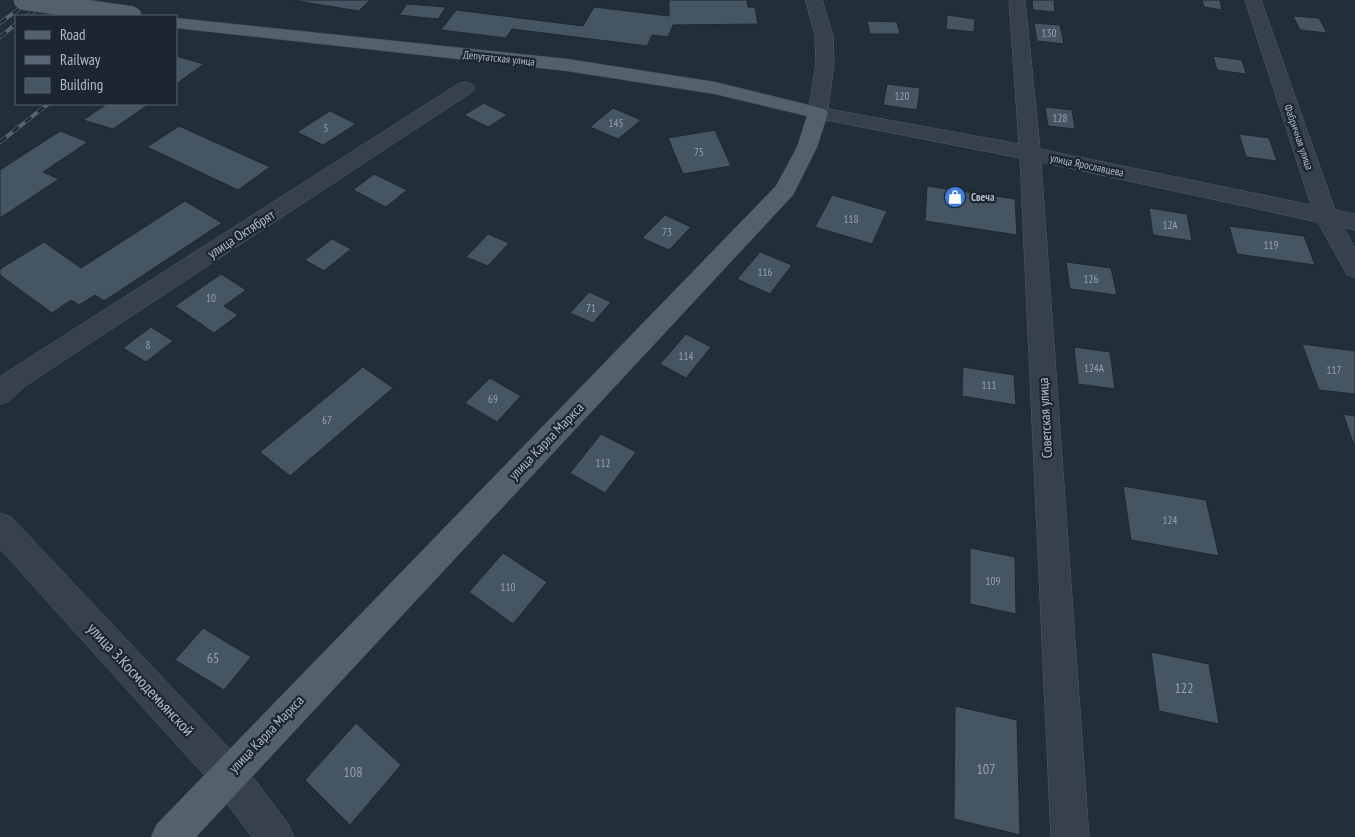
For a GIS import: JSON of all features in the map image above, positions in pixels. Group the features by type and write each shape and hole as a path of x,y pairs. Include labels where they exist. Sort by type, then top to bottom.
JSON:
{"main road":[{"path":"23,0 125,15"},
{"name":"Депутатская улица","path":"178,23 568,65 715,88 818,114"},
{"name":"улица Карла Маркса","path":"170,837 785,190 807,147 818,114"}],"street":[{"name":"улица Карла Маркса","path":"814,0 824,36 825,64 818,114"},
{"name":"Советская улица","path":"1017,0 1030,153 1070,837"},
{"name":"Фабричная улица","path":"1253,0 1326,216 1355,269"},
{"name":"улица Октябрят","path":"8,386 466,88"},
{"name":"улица Ярославцева","path":"818,114 1030,153 1355,222"},
{"name":"улица З.Космодемьянской","path":"0,527 228,774 275,837"}],"building":[{"path":"291,0 370,0 359,11"},
{"path":"669,0 747,0 748,7 755,7 758,24 673,25 668,37 652,35 647,46 512,29 506,38 441,30 456,10 583,26 594,7 669,16"},
{"path":"1032,0 1054,0 1055,12 1033,10"},
{"path":"1202,0 1220,0 1222,10 1204,7"},
{"path":"407,4 446,7 438,19 399,15"},
{"path":"947,15 975,19 974,32 946,29"},
{"path":"1293,16 1319,18 1327,33 1300,30"},
{"path":"867,21 897,22 900,34 870,34"},
{"path":"1034,23 1060,25 1064,44 1037,41"},
{"path":"1213,56 1242,60 1246,74 1217,70"},
{"path":"178,57 204,64 178,83"},
{"path":"887,84 920,88 917,110 883,105"},
{"path":"484,103 507,115 488,127 464,115"},
{"path":"106,105 148,105 113,129 83,120"},
{"path":"1045,107 1072,110 1075,129 1048,126"},
{"path":"613,108 641,120 618,139 590,127"},
{"path":"330,111 356,124 323,145 297,132"},
{"path":"179,126 270,167 238,190 147,147"},
{"path":"715,130 731,166 683,174 668,138"},
{"path":"60,131 88,142 43,172 59,179 0,218 0,170"},
{"path":"1239,134 1269,138 1277,161 1246,157"},
{"path":"374,174 407,190 386,207 353,190"},
{"path":"927,186 1015,199 1017,235 925,221"},
{"path":"832,195 887,211 872,244 815,227"},
{"path":"185,201 222,223 104,301 95,295 79,305 71,300 52,313 0,275 0,269 44,242 81,268"},
{"path":"1149,208 1187,214 1192,241 1153,235"},
{"path":"665,215 691,227 669,250 642,238"},
{"path":"1229,226 1304,236 1315,265 1237,254"},
{"path":"488,234 509,243 488,266 466,257"},
{"path":"332,239 351,249 324,271 305,260"},
{"path":"760,252 792,265 770,294 737,279"},
{"path":"1066,262 1111,268 1117,295 1070,289"},
{"path":"221,274 246,290 224,306 238,315 214,333 175,306"},
{"path":"589,292 611,302 593,323 570,313"},
{"path":"151,327 173,341 146,362 123,348"},
{"path":"686,334 711,347 686,378 660,364"},
{"path":"1302,344 1355,351 1355,394 1319,390"},
{"path":"1074,347 1110,352 1115,389 1078,384"},
{"path":"363,367 393,388 290,476 260,452"},
{"path":"963,367 1014,375 1016,405 962,396"},
{"path":"490,378 521,396 497,422 465,403"},
{"path":"1343,414 1355,416 1355,448"},
{"path":"601,434 636,452 605,493 570,473"},
{"path":"1123,486 1206,500 1219,556 1131,540"},
{"path":"970,548 1015,557 1016,614 970,604"},
{"path":"503,553 547,582 513,624 469,592"},
{"path":"203,628 251,657 224,690 175,660"},
{"path":"1151,652 1209,664 1219,724 1159,711"},
{"path":"955,706 1017,720 1020,835 954,819"},
{"path":"356,723 401,765 350,825 305,780"}],"railway":[{"path":"0,23 31,0"},
{"path":"28,15 49,0"},
{"path":"0,37 15,25"},
{"path":"0,142 47,105"}],"place":[{"name":"Свеча","path":"955,197"}]}
